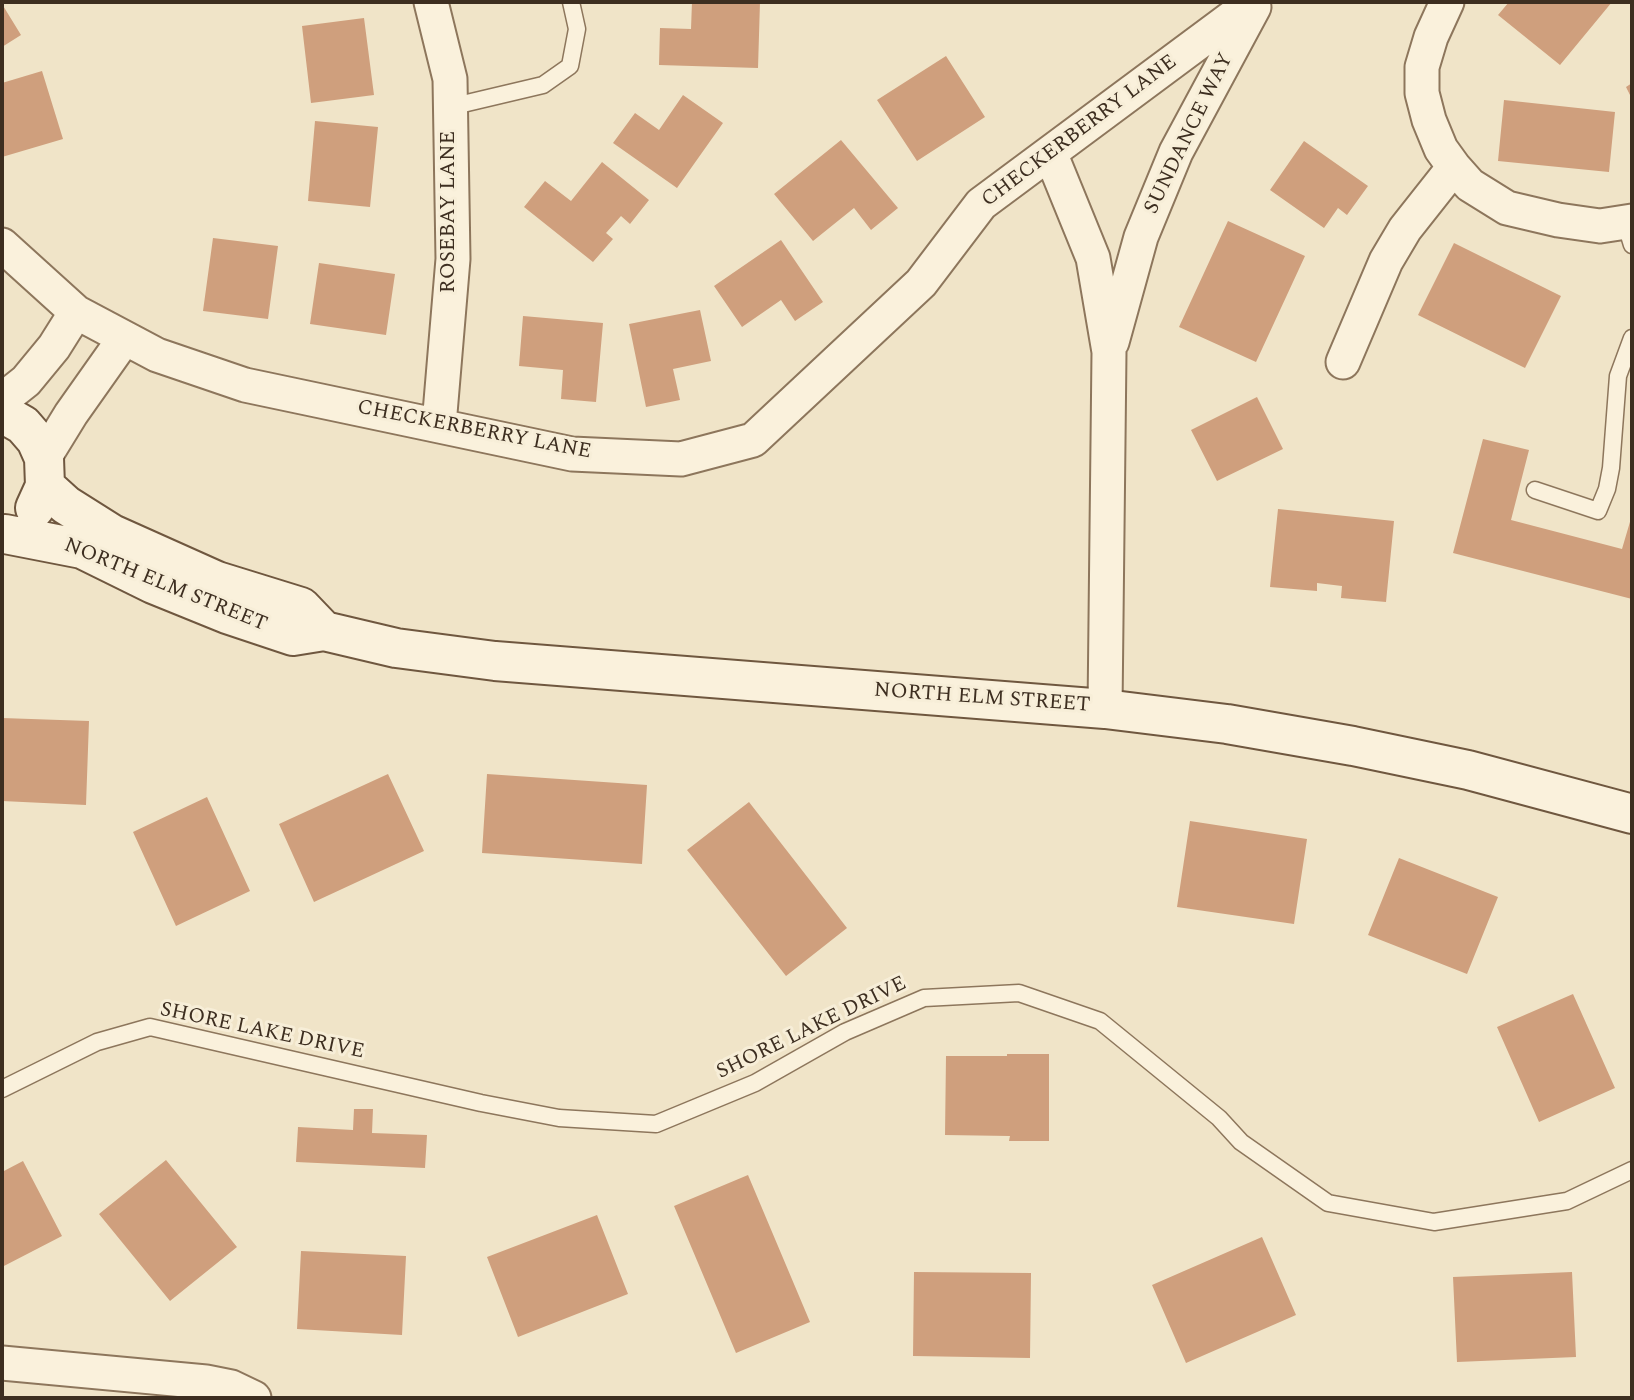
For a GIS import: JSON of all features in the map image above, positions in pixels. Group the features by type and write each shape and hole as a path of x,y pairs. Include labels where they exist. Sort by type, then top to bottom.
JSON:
{"main road":[{"name":"NORTH ELM STREET","path":"2,413 23,425 36,440 44,472 66,505 112,534 217,581 301,607 324,631"},
{"path":"3,535 31,515 40,501 44,472"},
{"name":"NORTH ELM STREET","path":"3,535 82,549 153,584 227,614 293,636 324,631 396,648 495,661 1105,709 1227,724 1468,770 1632,814"}],"street":[{"name":"ROSEBAY LANE","path":"431,2 450,79 453,259 439,425"},
{"name":"CHECKERBERRY LANE","path":"2,245 76,312 157,355 245,385 572,454 681,459 753,440 920,283 981,204 1255,2"},
{"name":"SUNDANCE WAY","path":"1109,352 1141,237 1176,152 1255,2"},
{"path":"1447,2 1431,37 1422,67 1422,93 1441,149 1454,167 1470,185 1507,208 1558,220 1630,230"},
{"name":"SUNDANCE WAY","path":"1051,155 1093,258 1109,352 1105,709"},
{"path":"1343,362 1386,261 1405,229 1454,167"},
{"path":"2,400 26,381 54,347 76,312"},
{"path":"44,472 71,414 124,339"},
{"path":"2,1363 206,1382 230,1387 254,1398"}],"lane":[{"path":"450,107 543,85 570,65 577,29 571,2"},
{"path":"1535,490 1598,511 1607,489 1611,468 1618,376 1632,338"},
{"name":"SHORE LAKE DRIVE","path":"2,1089 97,1042 150,1027 468,1100 559,1118 656,1124 755,1083 845,1032 924,998 1019,993 1100,1021 1219,1118 1241,1142 1328,1203 1434,1222 1567,1201 1632,1170"}],"building":[{"path":"692,2 760,2 758,68 659,65 660,28 691,29"},
{"path":"1509,2 1612,2 1560,65 1498,15"},
{"path":"2,4 21,35 2,47"},
{"path":"364,18 374,95 311,103 302,26"},
{"path":"946,56 985,117 917,161 877,100"},
{"path":"42,71 63,139 2,157 2,83"},
{"path":"1632,83 1632,99 1626,87"},
{"path":"683,95 723,123 677,188 613,143 635,113 659,130"},
{"path":"1504,100 1615,112 1609,172 1498,161"},
{"path":"315,121 378,127 370,207 308,201"},
{"path":"841,140 898,208 871,230 854,208 813,241 774,194"},
{"path":"1304,141 1368,186 1347,215 1338,208 1324,228 1270,190"},
{"path":"602,162 649,200 630,224 621,216 606,233 613,239 593,262 524,207 545,181 571,201"},
{"path":"1228,221 1305,256 1256,362 1179,327"},
{"path":"213,238 278,246 268,319 203,311"},
{"path":"781,240 823,302 795,321 781,300 742,327 714,286"},
{"path":"1454,243 1561,296 1525,368 1418,315"},
{"path":"319,263 395,274 386,335 310,324"},
{"path":"700,310 711,361 673,369 680,400 646,407 629,324"},
{"path":"523,316 603,323 596,402 561,399 563,370 519,366"},
{"path":"1257,397 1283,449 1217,481 1191,430"},
{"path":"1483,439 1529,450 1511,520 1622,549 1632,515 1632,599 1453,553"},
{"path":"1278,509 1394,521 1386,602 1341,598 1342,586 1317,583 1317,591 1270,587"},
{"path":"2,718 89,721 86,805 2,801"},
{"path":"388,774 424,851 314,902 279,824"},
{"path":"487,774 647,785 642,864 482,853"},
{"path":"207,797 250,891 176,926 133,832"},
{"path":"749,802 847,928 786,976 687,850"},
{"path":"1190,821 1307,839 1294,924 1177,907"},
{"path":"1399,858 1498,897 1467,974 1368,935"},
{"path":"1573,994 1615,1088 1539,1122 1497,1027"},
{"path":"1049,1054 1049,1141 1009,1141 1010,1136 945,1135 946,1056"},
{"path":"354,1109 373,1109 372,1133 427,1135 425,1168 296,1162 298,1127 353,1130"},
{"path":"166,1160 237,1247 170,1301 99,1214"},
{"path":"23,1161 62,1236 2,1267 2,1172"},
{"path":"748,1175 810,1322 736,1353 674,1206"},
{"path":"597,1215 628,1294 518,1337 487,1257"},
{"path":"1262,1237 1296,1315 1186,1363 1152,1285"},
{"path":"301,1251 406,1256 402,1335 297,1329"},
{"path":"914,1272 1031,1273 1030,1358 913,1356"},
{"path":"1572,1272 1576,1357 1457,1362 1453,1277"}]}
